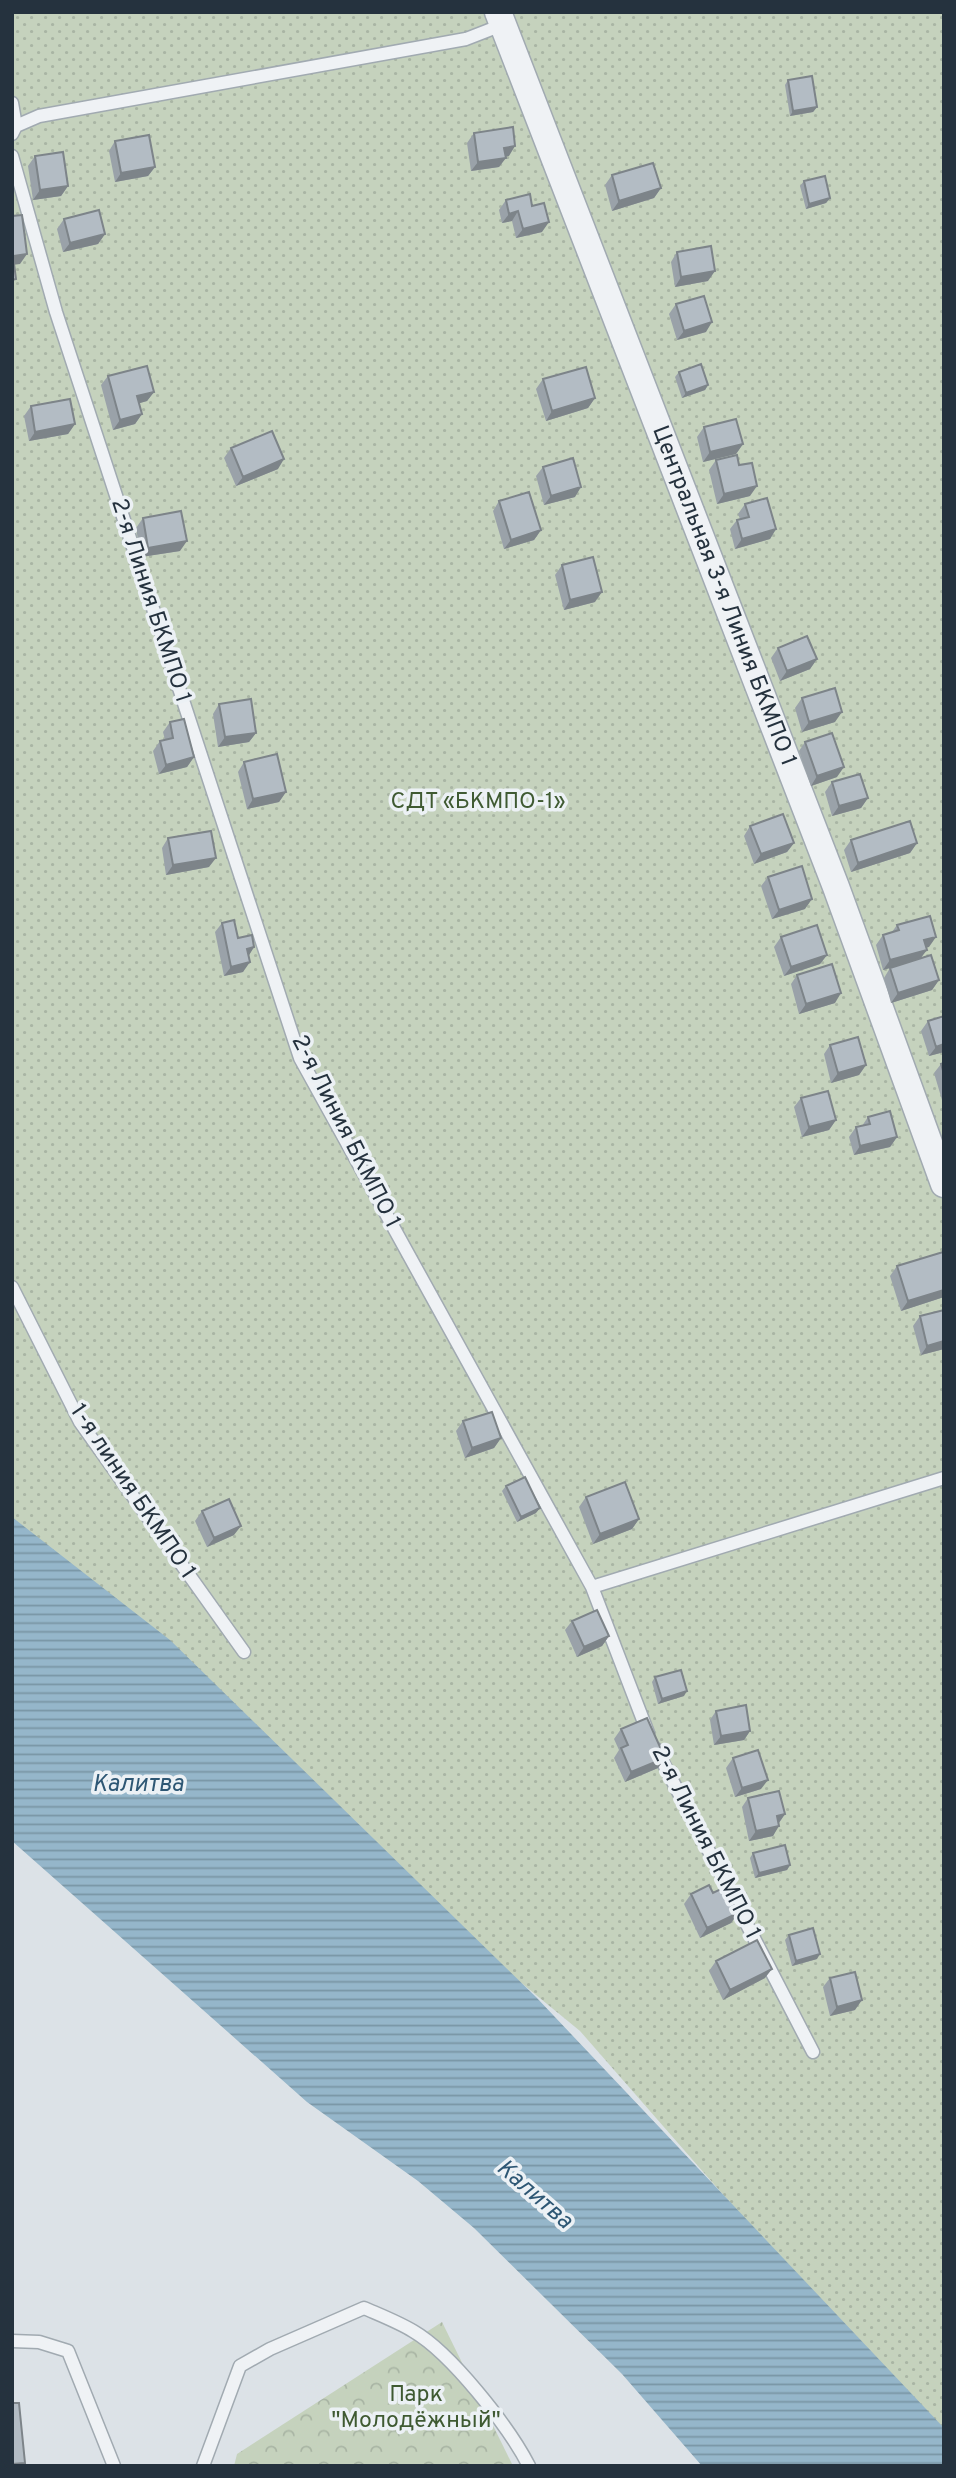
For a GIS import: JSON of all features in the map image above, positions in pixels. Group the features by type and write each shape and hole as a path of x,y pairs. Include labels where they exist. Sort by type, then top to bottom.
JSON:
{"street":[{"name":"Центральная 3-я Линия БКМПО 1","path":"500,19 836,887 944,1184"}],"lane":[{"path":"12,103 14,130 39,116 466,39 500,19"},
{"name":"2-я Линия БКМПО 1","path":"12,156 56,313 300,1058 592,1587 652,1743 813,2052"},
{"name":"1-я линия БКМПО 1","path":"12,1287 80,1422 244,1652"},
{"path":"592,1587 944,1478"},
{"path":"203,2466 240,2366 270,2349 364,2308 415,2332 458,2372 505,2424 526,2460 535,2466"},
{"path":"12,2341 39,2342 68,2351 114,2466"}],"green space":[{"name":"СДТ «БКМПО-1»","path":"12,12 944,12 944,2438 879,2373 580,2031 403,1886 12,1527"},
{"name":"Парк \"Молодёжный\"","path":"442,2322 513,2466 234,2466 237,2454"}],"water":[{"name":"Калитва","path":"12,1517 170,1640 536,1997 944,2428 944,2466 702,2466 622,2374 474,2228 418,2181 307,2102 12,1841"}],"building":[{"path":"812,76 817,107 793,111 788,80"},
{"path":"513,127 515,146 504,148 506,158 478,162 474,133"},
{"path":"149,135 155,167 121,173 115,141"},
{"path":"63,152 68,186 40,190 35,156"},
{"path":"653,163 661,188 619,201 612,175"},
{"path":"825,176 830,198 809,204 804,181"},
{"path":"530,194 532,206 544,203 549,222 523,229 518,211 509,214 506,200"},
{"path":"99,210 105,234 70,243 64,219"},
{"path":"22,215 27,254 13,256 16,279 12,280 12,216"},
{"path":"711,246 715,271 681,277 677,252"},
{"path":"704,296 712,322 684,331 676,304"},
{"path":"701,364 708,385 686,393 679,372"},
{"path":"147,366 154,392 137,396 142,414 120,420 108,376"},
{"path":"586,367 595,398 552,411 543,379"},
{"path":"70,399 75,424 35,432 31,406"},
{"path":"736,419 743,444 710,452 704,427"},
{"path":"272,431 284,459 243,477 231,448"},
{"path":"737,455 739,465 752,463 757,486 724,494 716,460"},
{"path":"573,458 581,487 551,496 543,467"},
{"path":"529,492 541,530 511,540 499,501"},
{"path":"767,498 776,529 742,539 737,520 749,517 745,504"},
{"path":"181,511 187,541 148,548 143,518"},
{"path":"593,557 602,592 570,600 562,565"},
{"path":"807,636 817,659 787,671 778,648"},
{"path":"835,688 842,712 809,722 802,698"},
{"path":"251,699 256,733 225,737 219,704"},
{"path":"184,719 194,757 166,765 160,741 173,738 170,722"},
{"path":"832,733 844,767 817,776 805,742"},
{"path":"277,754 286,792 253,799 244,762"},
{"path":"860,774 868,798 839,806 832,782"},
{"path":"783,814 794,843 761,854 750,826"},
{"path":"910,821 917,843 858,863 851,840"},
{"path":"211,831 216,858 173,865 168,838"},
{"path":"802,866 812,899 779,910 768,877"},
{"path":"930,916 936,937 924,940 927,950 890,960 883,935 899,930 897,925"},
{"path":"234,920 238,938 252,935 254,947 247,949 250,962 231,967 222,923"},
{"path":"817,925 827,955 791,967 781,937"},
{"path":"931,955 939,980 898,993 890,968"},
{"path":"832,964 841,993 806,1004 797,975"},
{"path":"944,1016 944,1044 936,1047 928,1021"},
{"path":"858,1037 866,1065 838,1073 830,1045"},
{"path":"828,1091 836,1120 809,1127 801,1098"},
{"path":"890,1111 897,1137 860,1146 856,1127 870,1124 868,1117"},
{"path":"943,1252 944,1290 908,1301 897,1266"},
{"path":"944,1310 944,1341 927,1346 920,1316"},
{"path":"492,1412 501,1438 472,1448 463,1421"},
{"path":"525,1477 540,1508 521,1517 506,1486"},
{"path":"625,1482 639,1519 600,1534 586,1497"},
{"path":"229,1499 241,1526 214,1538 202,1511"},
{"path":"597,1610 609,1636 584,1647 572,1621"},
{"path":"681,1670 687,1691 662,1699 655,1677"},
{"path":"746,1705 750,1731 721,1736 716,1711"},
{"path":"647,1718 665,1758 631,1772 621,1748 628,1745 621,1729"},
{"path":"758,1750 768,1780 742,1788 733,1758"},
{"path":"779,1791 785,1814 777,1816 779,1826 756,1831 748,1798"},
{"path":"785,1845 790,1865 759,1873 753,1853"},
{"path":"709,1885 713,1893 725,1887 738,1913 707,1928 691,1894"},
{"path":"813,1928 820,1954 796,1961 789,1935"},
{"path":"757,1940 772,1969 730,1990 716,1961"},
{"path":"855,1972 862,2000 837,2007 830,1978"},
{"path":"12,2403 19,2403 25,2463 12,2464"}]}
